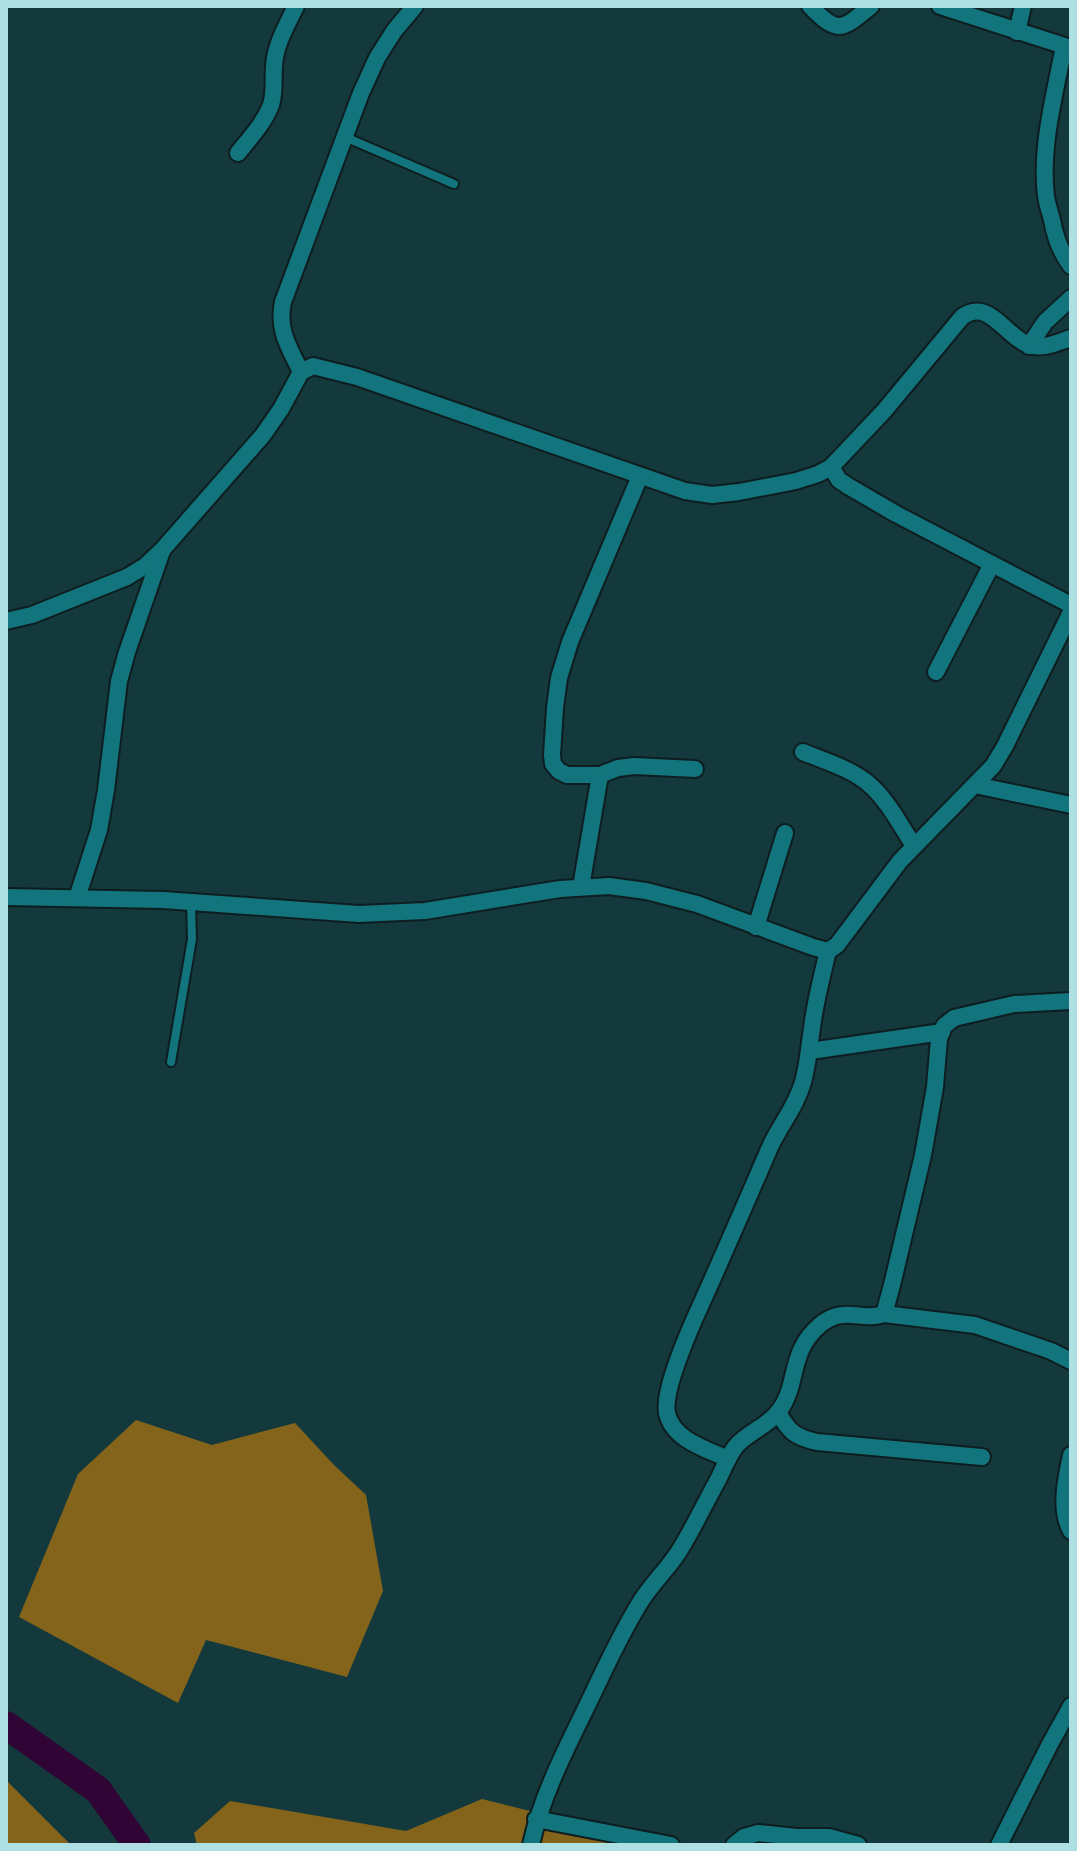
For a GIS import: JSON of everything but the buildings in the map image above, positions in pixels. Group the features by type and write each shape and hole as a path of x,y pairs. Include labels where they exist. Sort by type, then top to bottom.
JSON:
{"street":[{"path":"238,153 271,105 278,46 296,6"},
{"path":"301,372 283,334 280,314 283,302 361,93 377,58 415,6"},
{"path":"810,6 838,27 849,25 871,6"},
{"path":"940,6 1067,47 1047,146 1046,196 1063,256 1071,266"},
{"path":"1017,32 1023,6"},
{"path":"1029,346 1045,322 1071,298"},
{"path":"6,621 32,615 127,577 145,566 263,435 301,372 313,366 328,368 685,491 712,495 796,481 831,467 884,411 968,312 979,310 987,313 1029,346 1045,347 1071,338"},
{"path":"831,467 839,480 848,486 1071,605"},
{"path":"640,476 570,642 559,678 553,764 567,775 600,775 634,766 695,769"},
{"path":"77,898 99,830 119,681 163,549"},
{"path":"936,672 992,564"},
{"path":"728,1459 684,1437 671,1425 666,1410 669,1390 685,1339 804,1080 828,951 837,945 900,861 993,766 1071,612"},
{"path":"803,752 869,784 914,846"},
{"path":"581,887 600,775"},
{"path":"975,785 1071,805"},
{"path":"756,927 785,833"},
{"path":"6,897 191,901 359,914 425,911 581,887 609,886 646,891 697,904 828,951"},
{"path":"884,1314 923,1155 935,1087 939,1039 944,1026 954,1018 1014,1004 1071,1001"},
{"path":"810,1051 942,1032"},
{"path":"531,1845 536,1819 565,1751 618,1642 643,1598 681,1549 736,1446 778,1412 786,1399 798,1354 822,1322 838,1315 877,1317 884,1314 975,1325 1071,1361"},
{"path":"778,1412 786,1427 803,1439 982,1457"},
{"path":"1071,1455 1065,1495 1066,1523 1071,1531"},
{"path":"999,1845 1071,1706"},
{"path":"536,1819 671,1845"},
{"path":"734,1845 744,1837 758,1833 829,1837 858,1845"}],"lane":[{"path":"345,136 454,184"},
{"path":"171,1062 192,939 191,901"}],"shaded area":[{"path":"136,1420 212,1445 295,1423 366,1495 383,1591 347,1677 206,1640 178,1703 19,1617 78,1474"},
{"path":"6,1780 71,1845 6,1845"},
{"path":"482,1799 636,1838 636,1845 197,1845 194,1833 230,1801 406,1831"}],"waterway":[{"path":"6,1725 98,1790 137,1845"}]}
